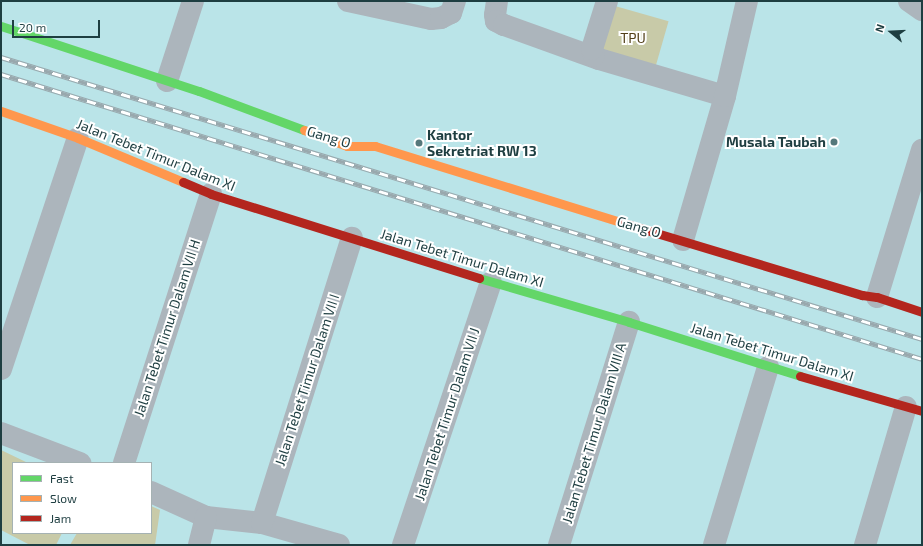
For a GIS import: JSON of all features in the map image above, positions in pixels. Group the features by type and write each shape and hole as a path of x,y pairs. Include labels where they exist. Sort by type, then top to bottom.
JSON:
{"street":[{"path":"167,81 193,1"},
{"path":"348,1 431,19 441,18 451,13 455,1"},
{"path":"497,1 495,15 496,21 521,32 725,96"},
{"path":"594,56 592,49 607,1"},
{"path":"683,240 725,96 747,1"},
{"path":"909,1 922,10"},
{"name":"Gang O","path":"1,26 199,91 348,146 375,146 862,295 877,297 922,312"},
{"name":"Jalan Tebet Timur Dalam XI","path":"1,111 78,138 211,194 491,282 628,322 768,367 914,409"},
{"path":"1,369 78,138"},
{"path":"877,297 922,150"},
{"name":"Jalan Tebet Timur Dalam VII H","path":"124,462 211,194"},
{"name":"Jalan Tebet Timur Dalam VII I","path":"262,522 352,238"},
{"name":"Jalan Tebet Timur Dalam VII J","path":"403,545 491,282"},
{"name":"Jalan Tebet Timur Dalam VIII A","path":"559,545 628,322"},
{"path":"714,545 768,367"},
{"path":"865,545 914,409"},
{"path":"1,433 77,462"},
{"path":"152,492 206,517 262,522 339,545"},
{"path":"199,545 206,517"}],"green space":[{"name":"TPU","path":"608,4 669,21 654,71 594,54"},
{"path":"1,450 26,462 12,462 12,534 62,534 56,545 30,545 1,530"},
{"path":"152,506 160,510 155,545 70,545 76,534 152,534"}],"railway":[{"path":"1,57 922,339"},
{"path":"1,74 922,359"}],"traffic: fast":[{"path":"1,26 199,91 304,130"},
{"path":"479,278 629,322 800,376"}],"traffic: slow":[{"path":"1,111 78,138 183,182"},
{"path":"304,130 347,146 375,146 620,222"}],"traffic: jam":[{"path":"183,182 211,194 479,278"},
{"path":"620,222 862,295 877,297 922,312"},
{"path":"800,376 922,411"}],"place":[{"name":"Musala Taubah","path":"834,142"},
{"name":"Kantor Sekretriat RW 13","path":"419,143"}]}
